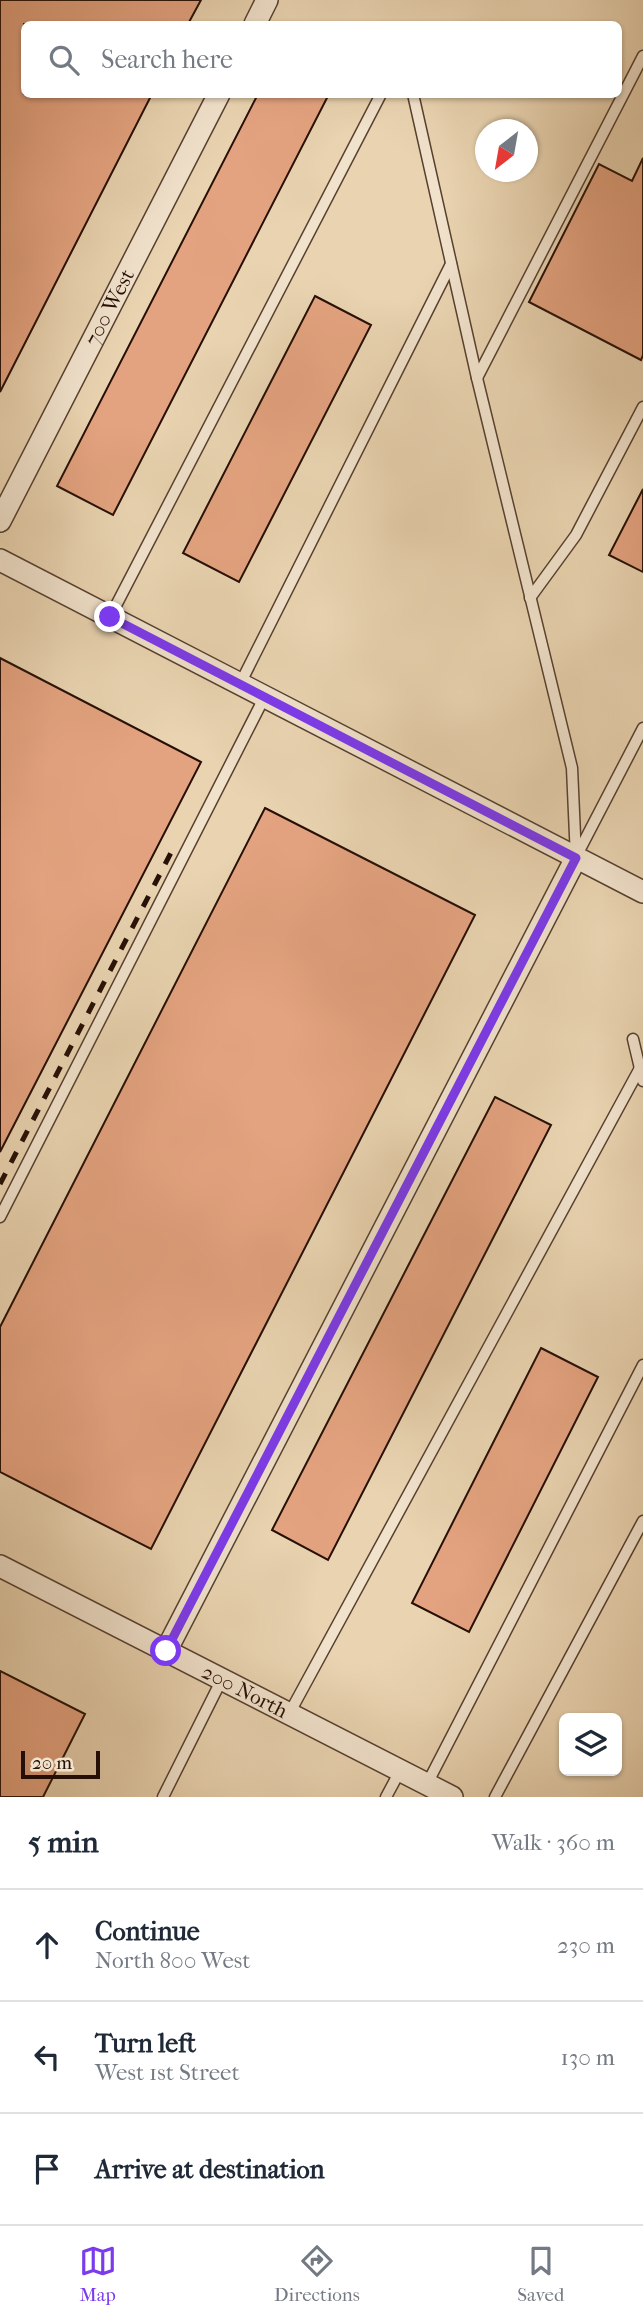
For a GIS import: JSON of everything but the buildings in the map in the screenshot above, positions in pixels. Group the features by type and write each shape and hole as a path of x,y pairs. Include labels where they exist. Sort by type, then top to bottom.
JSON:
{"street":[{"path":"256,21 267,0"},
{"name":"700 West","path":"0,521 217,98"},
{"path":"0,560 643,892"},
{"path":"166,1651 576,858"},
{"name":"200 North","path":"0,1566 452,1797"}],"lane":[{"path":"622,97 643,56"},
{"path":"110,617 378,98"},
{"path":"414,98 477,378 572,768 576,858"},
{"path":"477,378 621,98"},
{"path":"240,684 451,264"},
{"path":"530,598 576,536 643,407"},
{"path":"0,1217 265,696"},
{"path":"576,858 643,729"},
{"path":"633,1039 643,1081"},
{"path":"289,1714 640,1068"},
{"path":"427,1784 643,1365"},
{"path":"495,1797 643,1521"},
{"path":"163,1797 222,1679"},
{"path":"386,1797 400,1771"}],"railway":[{"path":"0,1184 176,843"}],"route":[{"path":"110,617 576,858 166,1651"}]}
